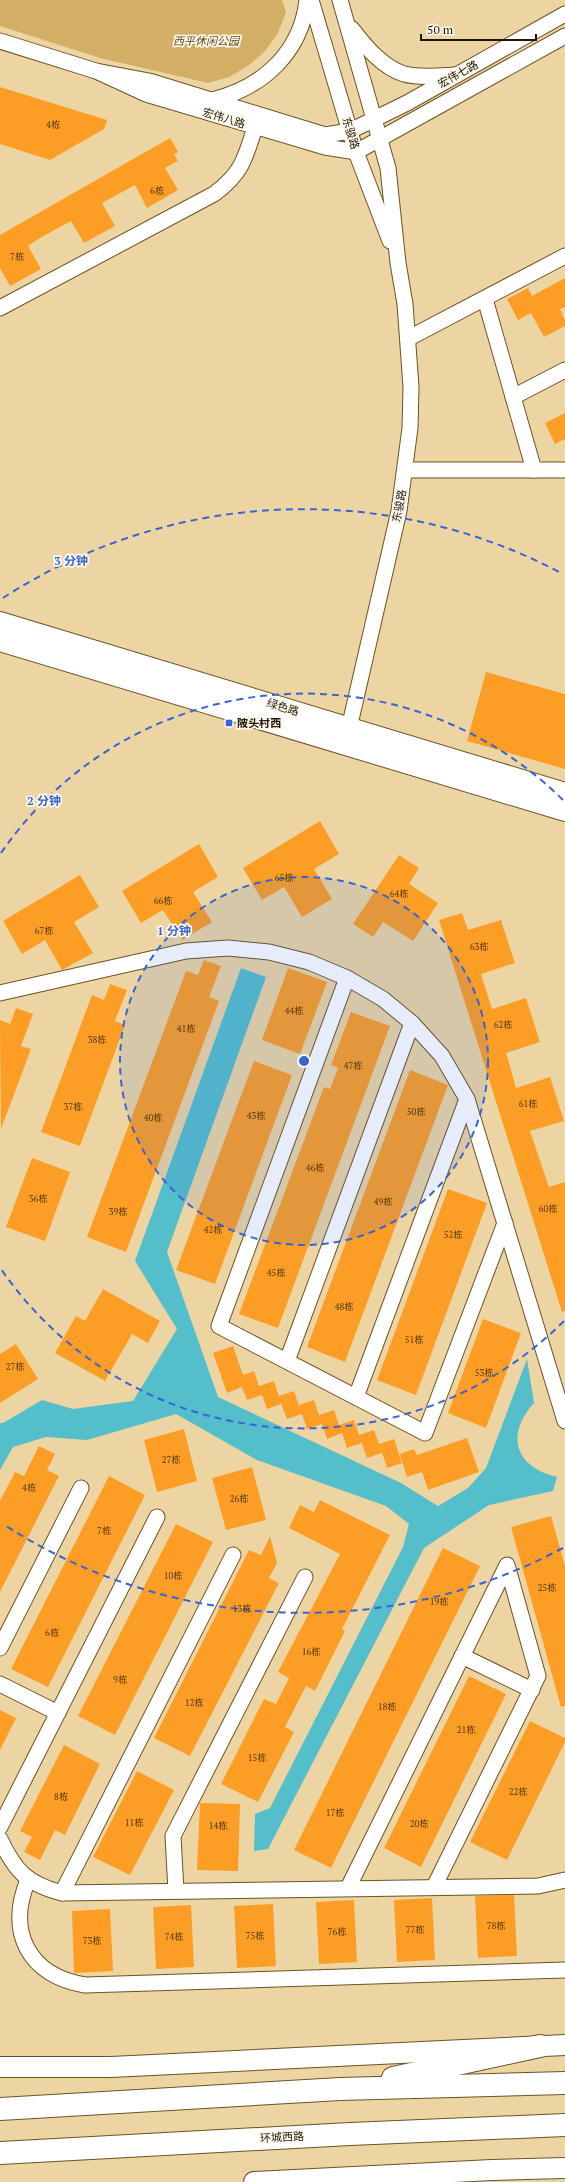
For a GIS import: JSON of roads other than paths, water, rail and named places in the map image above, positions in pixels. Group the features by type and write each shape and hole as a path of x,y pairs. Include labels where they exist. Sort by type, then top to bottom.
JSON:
{"highway":[{"path":"340,2089 540,2046"},
{"path":"0,2108 340,2089 565,2083"},
{"name":"环城西路","path":"0,2153 334,2135 565,2125"},
{"path":"0,2166 62,2150"}],"main road":[{"name":"绿色路","path":"0,622 348,736 565,811"},
{"name":"绿色路","path":"0,642 565,793"},
{"path":"0,2067 119,2066 565,2045"},
{"path":"254,2182 492,2170 565,2168"}],"street":[{"path":"212,100 242,91 268,74 279,64 296,38 302,23 308,0"},
{"name":"东骏路","path":"311,0 356,152 398,263"},
{"name":"东骏路","path":"340,0 388,168 398,263 409,338 411,387 406,470 399,511 348,736"},
{"name":"宏伟七路","path":"350,131 457,75 565,14"},
{"path":"346,21 378,58 403,74 425,76 457,75"},
{"name":"宏伟七路","path":"356,152 565,36"},
{"name":"宏伟八路","path":"0,41 96,71 149,82 325,134 350,131"},
{"name":"宏伟八路","path":"96,71 146,94 325,147 356,152"},
{"path":"0,308 214,194 230,182 242,166 255,127"},
{"path":"409,338 565,256"},
{"path":"485,299 534,470"},
{"path":"513,397 565,370"},
{"path":"406,470 565,470"},
{"path":"0,993 186,951 228,948 269,952 309,962 348,978 383,999 412,1023 442,1056 467,1099 565,1421"},
{"path":"348,978 219,1326 425,1433 505,1222"},
{"path":"287,1361 412,1023"},
{"path":"356,1397 467,1099"},
{"path":"0,1648 81,1488"},
{"path":"0,1827 157,1517"},
{"path":"62,1893 233,1555"},
{"path":"348,1888 507,1564 538,1676 434,1887"},
{"path":"176,1891 173,1836 305,1577"},
{"path":"462,1656 532,1690"},
{"path":"0,1684 58,1713"},
{"path":"0,1839 15,1867 28,1880 43,1888 62,1893 538,1886 565,1880"},
{"path":"28,1880 21,1896 18,1914 20,1932 27,1949 38,1963 51,1974 74,1983 85,1985 565,1970"}],"water":[{"path":"241,968 266,977 167,1252 218,1397 401,1483 438,1506 468,1488 486,1468 527,1359 534,1403 525,1415 519,1427 517,1438 519,1448 524,1458 532,1466 557,1477 553,1491 489,1505 424,1548 268,1849 254,1851 255,1814 270,1808 403,1547 409,1524 386,1506 257,1460 176,1414 87,1440 46,1437 13,1447 0,1470 0,1423 3,1423 42,1400 73,1409 133,1401 177,1329 135,1261"}],"place":[{"name":"陂头村西","path":"229,723"}],"park label":[{"name":"西平休闲公园","path":"206,41"}]}
